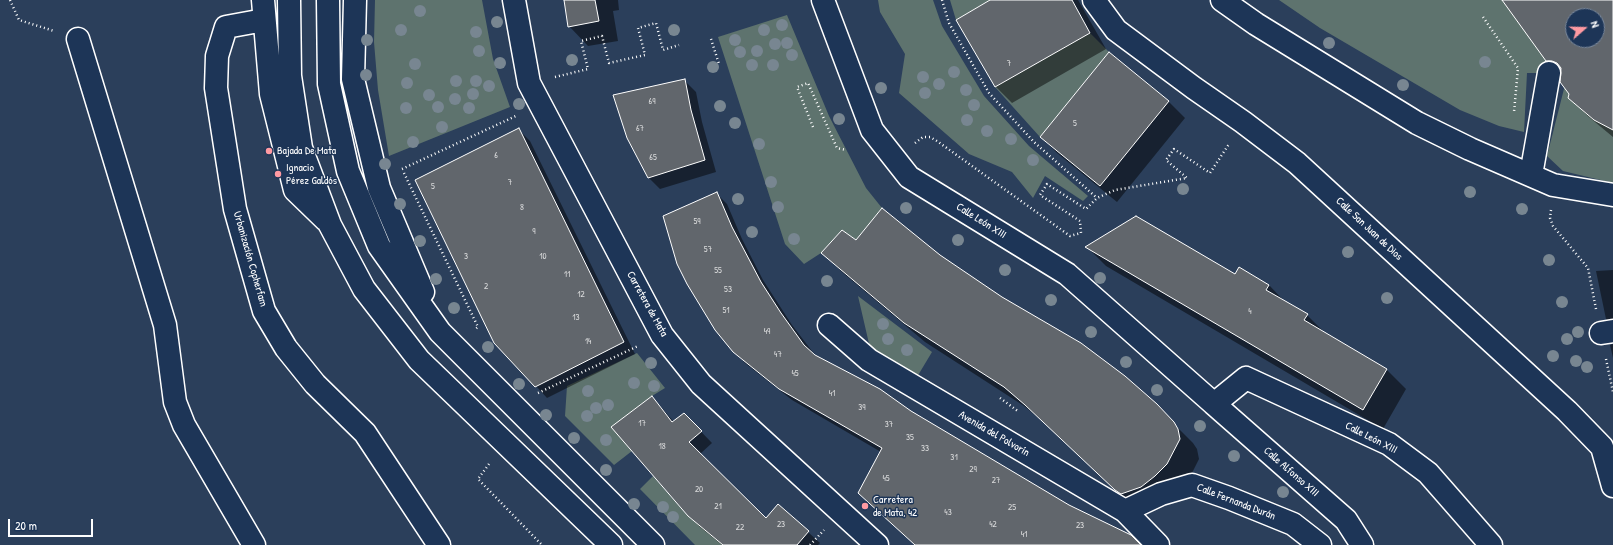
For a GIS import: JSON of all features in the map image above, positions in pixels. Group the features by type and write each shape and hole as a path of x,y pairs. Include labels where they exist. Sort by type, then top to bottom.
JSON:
{"street":[{"path":"289,0 290,76 302,148 330,225 364,288 419,360 611,545"},
{"path":"328,0 329,84 348,171 379,246 448,339 653,545"},
{"path":"354,0 353,79 378,188 448,339"},
{"name":"Carretera de Mata","path":"514,0 529,83 662,335 701,384 877,545"},
{"name":"Calle León XIII","path":"823,0 872,130 909,177 1067,274 1209,400 1222,378 1246,378 1389,444 1428,473 1491,545"},
{"name":"Calle San Juan de Dios","path":"1094,0 1116,30 1194,88 1243,122 1298,164 1567,411 1602,447 1613,486"},
{"path":"1222,0 1256,24 1417,123 1470,149 1553,185 1613,195"},
{"path":"264,10 271,94 295,190 330,225"},
{"name":"Urbanización Copherfam","path":"264,10 226,27 218,56 216,88 235,209 264,311 286,348 315,384 365,433 439,545"},
{"path":"78,39 165,325 175,402 184,425 254,545"},
{"path":"1531,175 1549,73"},
{"name":"Avenida del Polvorín","path":"829,324 869,360 1125,511 1158,545"},
{"name":"Calle Alfonso XIII","path":"1209,400 1346,520 1362,545"},
{"name":"Calle Fernanda Durán","path":"1125,511 1161,494 1192,485 1229,498 1293,524 1320,545"}],"path":[{"path":"10,0 19,20 78,39"},
{"path":"942,0 949,22 989,93 1034,142 1097,198"},
{"path":"1483,17 1518,68 1514,114"},
{"path":"529,83 588,69 581,41 602,36 609,63 616,62 645,55 638,28 656,23 662,50 679,45"},
{"path":"711,39 719,64"},
{"path":"813,127 797,87 808,83 837,148 846,150"},
{"path":"448,339 478,327 401,168 540,105"},
{"path":"909,177 920,164 914,156 913,147 916,141 923,137 930,137 1070,236 1081,233 1080,221 1040,195 1047,184 1086,209 1097,198 1115,190 1187,178 1166,160 1174,149 1210,173 1243,122"},
{"path":"1553,185 1550,218 1553,226 1588,268 1607,332 1613,392"},
{"path":"513,404 662,335"},
{"path":"1000,398 1019,412"},
{"path":"506,444 478,479 542,545"}],"green space":[{"path":"375,0 482,0 493,59 510,107 389,156 378,90 374,42"},
{"path":"878,0 933,0 942,26 984,96 1029,146 1088,196 1083,201 1045,176 1033,198 1012,172 969,154 899,93 905,54 880,12"},
{"path":"950,0 990,0 956,20"},
{"path":"1279,0 1613,0 1613,183 1563,171 1547,156 1568,73 1527,73 1524,132 1499,126 1460,110 1320,28"},
{"path":"787,15 829,116 866,188 882,208 856,240 842,230 821,253 804,264 785,244 718,37"},
{"path":"1090,33 1109,52 1040,137 995,87"},
{"path":"858,296 932,352 917,377 870,348"},
{"path":"637,353 665,388 652,396 612,427 632,451 614,465 565,416 567,386"},
{"path":"653,476 687,515 724,545 695,545 640,489"}],"building":[{"path":"564,0 595,0 599,21 568,27"},
{"path":"990,0 1072,0 1090,33 995,87 956,20"},
{"path":"1502,0 1613,0 1613,130 1594,120 1568,98 1569,94 1560,82 1561,68 1557,63 1546,61"},
{"path":"1109,52 1169,101 1100,186 1040,137"},
{"path":"685,79 691,110 705,160 648,178 627,138 613,95"},
{"path":"519,128 624,342 535,387 494,343 415,180"},
{"path":"717,192 732,227 761,282 804,345 815,355 880,389 911,411 1069,505 1131,535 1141,545 915,545 858,493 882,448 779,389 733,352 715,330 687,284 677,264 663,216"},
{"path":"882,208 940,255 1002,297 1081,343 1125,376 1157,404 1174,422 1178,429 1180,439 1167,464 1141,487 1121,494 1004,387 904,323 821,253 842,230 856,240"},
{"path":"1136,216 1235,274 1239,267 1269,285 1266,290 1308,314 1304,320 1387,369 1363,410 1085,247"},
{"path":"652,396 672,422 684,413 702,431 689,442 766,518 778,504 809,531 797,545 723,545 688,516 611,427"}],"place":[{"name":"Bajada De Mata","path":"269,151"},
{"name":"Ignacio Pérez Galdós","path":"278,174"},
{"name":"Carretera de Mata, 42","path":"865,506"}]}
